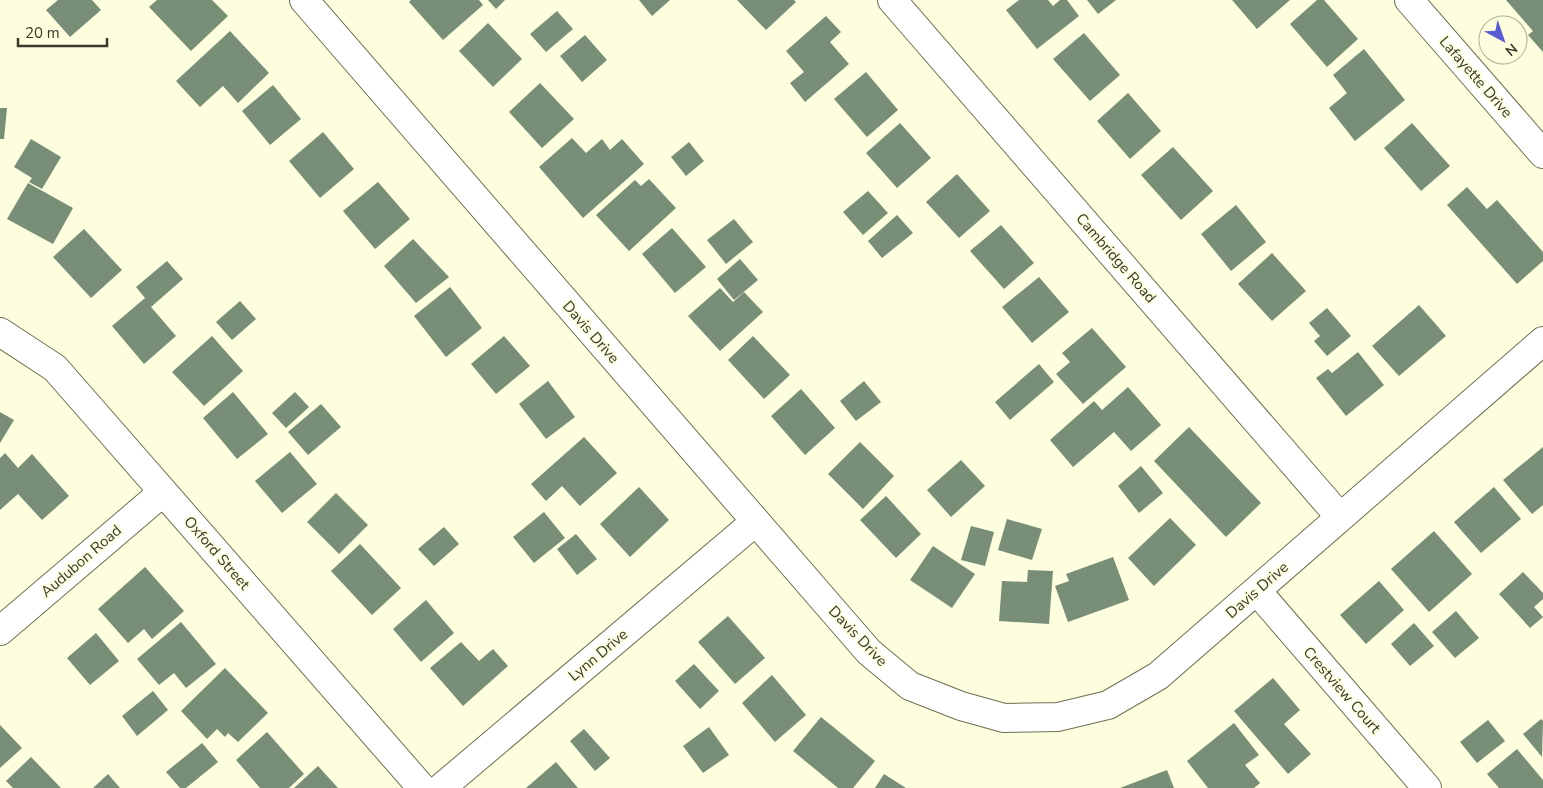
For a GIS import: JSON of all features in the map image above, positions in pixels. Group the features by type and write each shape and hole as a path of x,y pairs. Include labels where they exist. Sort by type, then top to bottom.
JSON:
{"street":[{"name":"Davis Drive","path":"304,0 869,652 910,686 960,706 1004,718 1058,717 1108,705 1158,676 1543,341"},
{"name":"Cambridge Road","path":"892,0 1340,517"},
{"name":"Lafayette Drive","path":"1408,0 1543,154"},
{"name":"Oxford Street","path":"0,332 55,368 422,788"},
{"name":"Audubon Road","path":"0,631 163,492"},
{"name":"Lynn Drive","path":"441,788 755,522"},
{"name":"Crestview Court","path":"1256,591 1427,788"}],"building":[{"path":"58,0 92,0 101,10 70,37 46,10"},
{"path":"157,0 212,0 228,16 191,51 149,7"},
{"path":"411,0 479,0 483,5 443,40 409,2"},
{"path":"488,0 505,0 496,9"},
{"path":"639,0 670,0 652,16"},
{"path":"737,0 794,0 796,2 766,30"},
{"path":"1019,0 1048,0 1053,6 1060,0 1067,0 1079,16 1037,49 1006,10"},
{"path":"1087,0 1116,0 1098,14"},
{"path":"1232,0 1290,0 1257,29"},
{"path":"1317,0 1324,0 1358,39 1327,67 1290,24"},
{"path":"1506,0 1543,0 1543,52 1528,35 1533,31 1528,25 1528,15 1519,15"},
{"path":"557,11 573,29 546,52 530,34"},
{"path":"826,16 841,32 830,42 849,64 805,102 790,83 804,72 786,51"},
{"path":"488,23 522,59 493,87 459,51"},
{"path":"230,31 269,73 238,103 223,86 200,107 176,81"},
{"path":"1084,33 1120,75 1090,101 1053,59"},
{"path":"585,35 607,60 582,82 560,56"},
{"path":"1364,49 1405,100 1355,141 1329,108 1347,93 1333,75"},
{"path":"866,72 898,110 867,137 834,99"},
{"path":"540,83 574,119 542,148 509,112"},
{"path":"273,85 301,119 270,145 242,111"},
{"path":"1128,93 1161,131 1130,159 1097,121"},
{"path":"0,108 7,108 4,139 0,139"},
{"path":"900,123 931,158 897,188 866,153"},
{"path":"1412,123 1450,166 1421,191 1384,148"},
{"path":"323,132 354,169 320,198 289,161"},
{"path":"572,138 586,153 602,139 610,150 622,139 644,164 583,218 539,167"},
{"path":"31,139 61,157 42,189 29,182 32,178 14,167"},
{"path":"689,142 704,161 686,176 671,157"},
{"path":"1173,147 1213,191 1181,220 1141,175"},
{"path":"957,174 990,211 959,238 926,202"},
{"path":"649,179 676,208 629,251 596,215 635,180 641,186"},
{"path":"378,182 410,219 375,249 343,211"},
{"path":"28,183 73,208 53,244 7,219"},
{"path":"1467,187 1487,209 1497,200 1543,252 1543,261 1517,284 1447,205"},
{"path":"868,191 888,213 863,235 843,212"},
{"path":"1236,205 1266,242 1231,271 1201,234"},
{"path":"897,215 913,233 882,258 868,241"},
{"path":"734,219 753,242 726,264 707,240"},
{"path":"1001,225 1034,263 1004,289 970,251"},
{"path":"672,228 706,267 675,293 642,254"},
{"path":"84,229 122,270 91,298 53,257"},
{"path":"413,239 449,277 416,303 384,266"},
{"path":"1272,253 1306,291 1272,321 1238,284"},
{"path":"740,259 758,280 734,300 717,279"},
{"path":"167,261 183,279 151,307 176,336 144,364 112,326 145,298 136,287"},
{"path":"1039,277 1069,312 1032,343 1002,307"},
{"path":"450,287 482,328 446,357 414,316"},
{"path":"720,288 733,302 744,292 763,312 720,351 688,316"},
{"path":"240,301 256,319 232,340 216,322"},
{"path":"1419,305 1446,336 1399,376 1372,346"},
{"path":"1327,308 1351,336 1327,356 1314,341 1320,336 1309,323"},
{"path":"1092,328 1126,367 1083,404 1056,374 1070,362 1062,353"},
{"path":"212,336 243,371 204,406 172,372"},
{"path":"504,336 530,366 496,394 471,364"},
{"path":"753,336 790,375 764,399 728,360"},
{"path":"1358,352 1384,385 1346,416 1316,378 1328,369 1332,373"},
{"path":"1039,364 1054,382 1010,420 995,402"},
{"path":"548,381 575,417 546,439 519,404"},
{"path":"864,381 881,402 856,421 840,401"},
{"path":"1128,387 1161,425 1131,451 1114,432 1073,467 1050,440 1094,401 1102,410"},
{"path":"801,389 835,428 805,455 771,416"},
{"path":"233,392 268,434 237,459 203,418"},
{"path":"295,392 309,407 286,428 272,413"},
{"path":"321,404 341,427 308,455 288,432"},
{"path":"0,412 14,420 0,443"},
{"path":"1189,427 1261,503 1226,537 1154,461"},
{"path":"584,437 617,473 580,506 562,486 546,501 531,484"},
{"path":"860,442 894,476 863,509 828,474"},
{"path":"1543,447 1543,505 1532,514 1503,480"},
{"path":"290,452 317,484 282,513 255,481"},
{"path":"5,453 18,468 32,454 69,496 42,520 18,494 0,510 0,458"},
{"path":"961,460 985,486 951,517 927,490"},
{"path":"1141,466 1163,493 1139,513 1118,486"},
{"path":"639,487 669,520 630,557 600,524"},
{"path":"1494,487 1521,519 1481,553 1454,522"},
{"path":"336,493 368,525 339,554 307,522"},
{"path":"886,496 921,534 896,558 860,520"},
{"path":"544,512 565,538 534,563 513,537"},
{"path":"1170,518 1196,545 1154,586 1128,558"},
{"path":"1007,519 1042,529 1032,560 998,550"},
{"path":"971,526 994,532 985,566 961,560"},
{"path":"444,527 459,544 434,566 418,549"},
{"path":"1434,531 1472,574 1429,612 1391,569"},
{"path":"576,534 597,559 577,575 557,549"},
{"path":"360,544 401,588 372,615 331,571"},
{"path":"933,546 975,574 952,608 910,580"},
{"path":"1113,557 1129,600 1068,622 1055,586 1069,581 1066,574"},
{"path":"145,567 184,611 152,639 144,629 128,643 98,609"},
{"path":"1028,570 1053,571 1049,624 999,621 1002,581 1027,582"},
{"path":"1523,572 1543,593 1543,599 1534,607 1543,617 1530,628 1499,594"},
{"path":"1379,581 1404,610 1366,644 1340,615"},
{"path":"426,600 454,633 421,662 393,629"},
{"path":"1456,611 1479,638 1455,658 1432,632"},
{"path":"728,616 765,658 735,684 698,642"},
{"path":"181,622 216,664 186,688 174,673 159,685 137,659"},
{"path":"1414,623 1434,646 1410,666 1391,644"},
{"path":"96,633 119,661 90,685 67,658"},
{"path":"461,642 479,661 493,649 508,666 463,706 430,668"},
{"path":"694,664 719,691 700,709 675,681"},
{"path":"225,668 268,713 238,742 228,733 225,737 217,729 207,739 181,711"},
{"path":"772,675 806,715 775,742 742,703"},
{"path":"1273,678 1300,710 1284,724 1311,754 1288,774 1234,711"},
{"path":"153,691 168,710 137,736 122,716"},
{"path":"821,717 875,761 853,788 838,788 793,751"},
{"path":"1541,719 1543,721 1542,757 1523,734"},
{"path":"1488,720 1505,741 1477,763 1460,742"},
{"path":"1234,723 1259,755 1245,765 1260,783 1254,788 1208,788 1187,761"},
{"path":"0,725 22,748 0,768"},
{"path":"709,727 729,755 703,773 683,746"},
{"path":"584,729 610,758 595,771 570,741"},
{"path":"267,732 304,774 289,788 260,788 236,760"},
{"path":"202,743 218,762 186,788 180,788 166,772"},
{"path":"1517,749 1543,780 1543,788 1499,788 1487,774"},
{"path":"31,757 61,788 13,788 6,781"},
{"path":"556,762 578,788 526,788"},
{"path":"318,766 338,788 294,788"},
{"path":"1167,770 1174,788 1120,788"},
{"path":"108,774 120,788 93,788"},
{"path":"884,774 906,788 875,788"}]}
